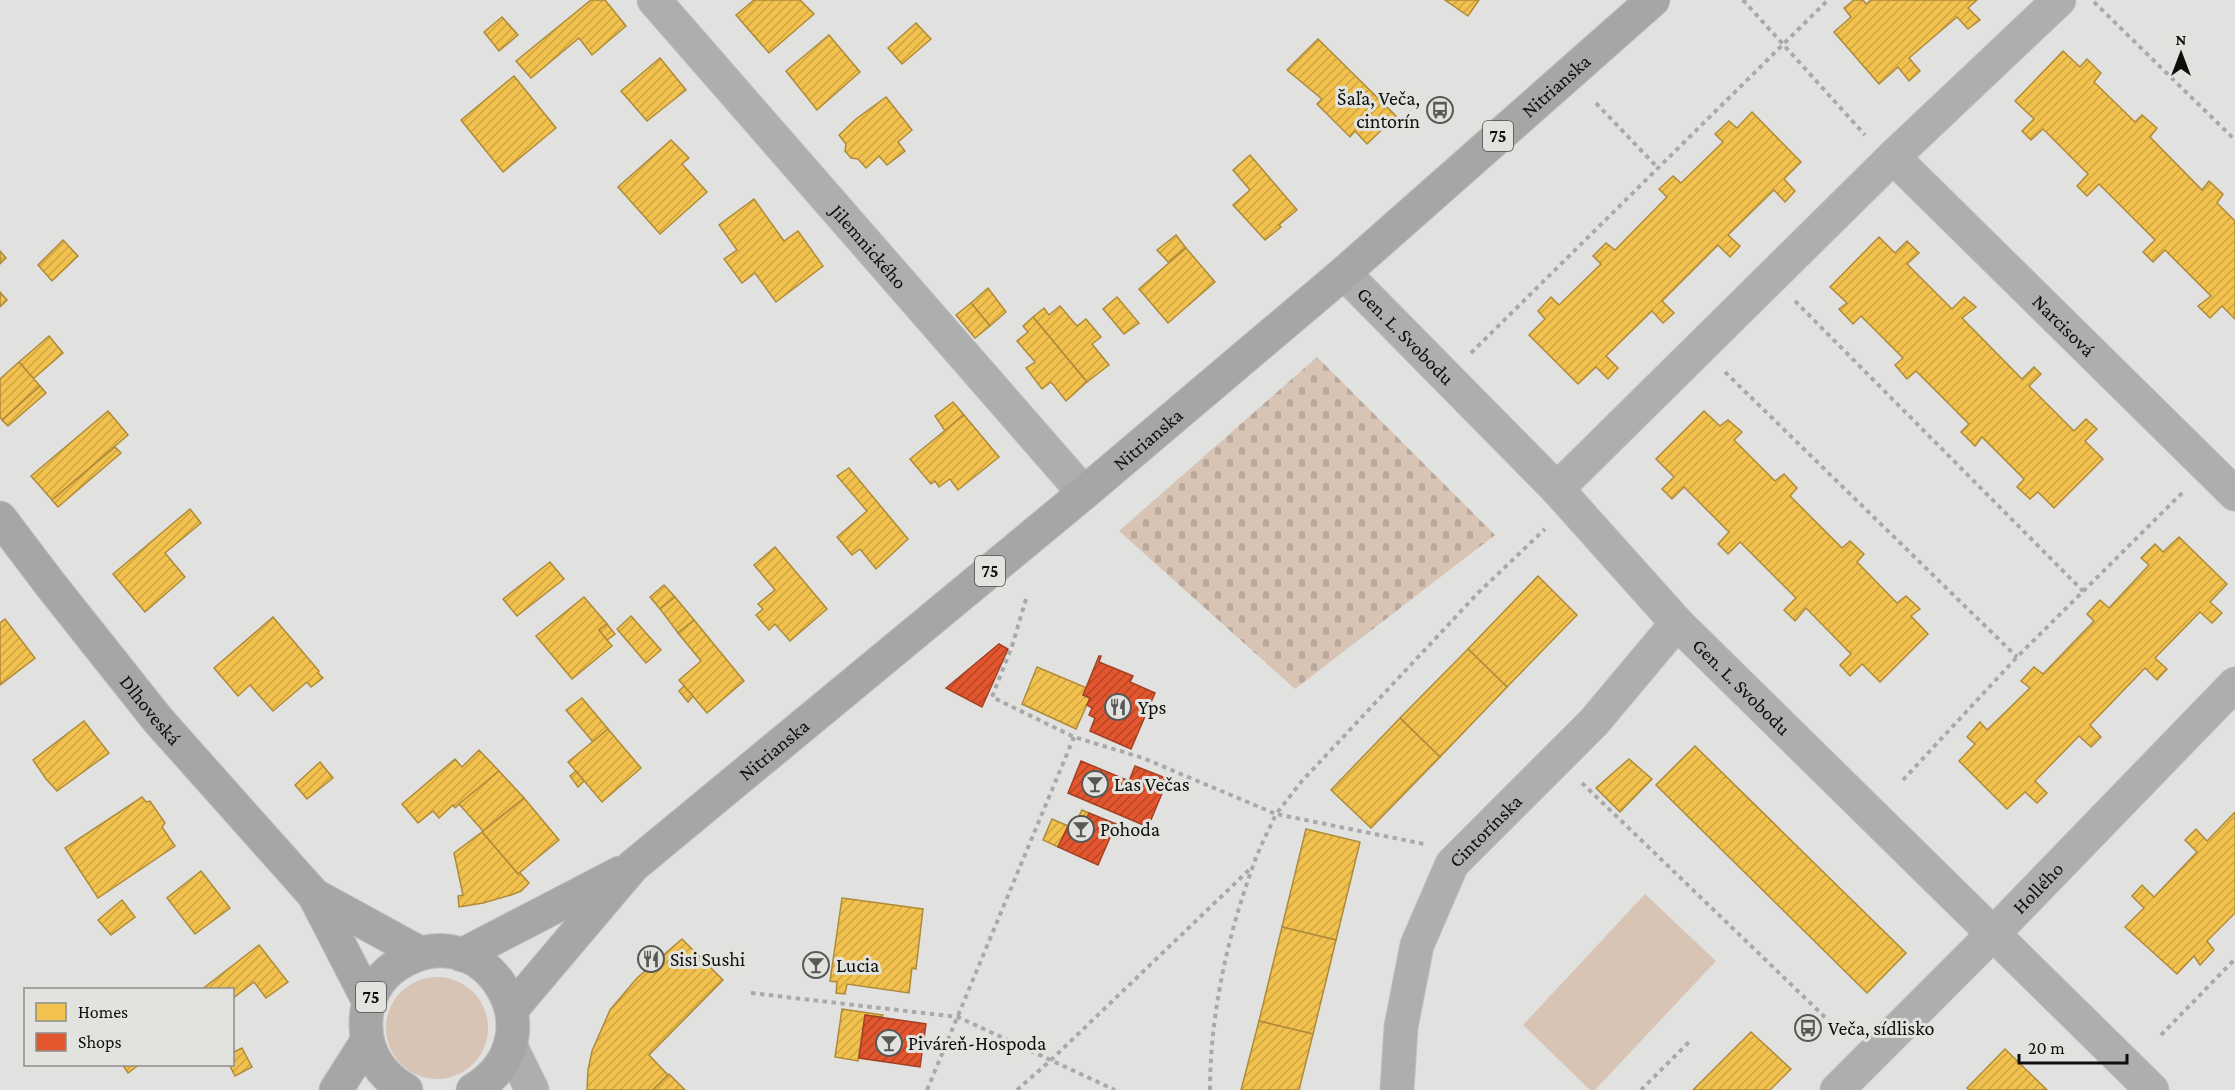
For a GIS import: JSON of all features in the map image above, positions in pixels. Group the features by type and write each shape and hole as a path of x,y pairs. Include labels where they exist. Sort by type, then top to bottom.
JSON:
{"main road":[{"name":"Nitrianska","path":"512,1010 633,866 1084,493 1344,273 1653,0"},
{"name":"Dlhoveská","path":"0,518 158,720 314,895 369,1002"},
{"name":"Nitrianska","path":"462,955 633,866"},
{"name":"Dlhoveská","path":"314,895 420,953"},
{"name":"75","path":"406,1090 387,1077 378,1067 367,1041 366,1014 375,988 383,976 400,963 420,953 434,951 462,955 489,970 507,994 512,1010 513,1034 505,1059 485,1083 473,1090"},
{"name":"75","path":"336,1090 367,1041"}],"street":[{"name":"Jilemnického","path":"654,0 1084,493"},
{"path":"1563,497 1701,348 1772,278 1882,149 2059,0"},
{"name":"Narcisová","path":"1882,149 2235,494"},
{"name":"Gen. L. Svobodu","path":"1344,273 1563,497 1677,623 2152,1090"},
{"name":"Cintorínska","path":"1397,1090 1401,1027 1417,945 1452,864 1594,722 1677,623"},
{"name":"Hollého","path":"1837,1090 1992,935 2235,684"},
{"path":"510,1045 531,1090"}],"path":[{"path":"1743,0 1882,149"},
{"path":"1446,376 1828,0"},
{"path":"2093,0 2235,140"},
{"path":"1596,103 1658,168"},
{"path":"1772,278 2083,591"},
{"path":"1701,348 2017,657"},
{"path":"1903,780 2017,657 2190,485"},
{"path":"1210,1090 1210,1062 1224,964 1252,868 1276,814 1302,781 1478,593 1563,497"},
{"path":"1026,599 1012,646 992,697 1074,736 1143,758 1276,814 1428,844"},
{"path":"927,1090 1074,736"},
{"path":"1581,782 1831,1023"},
{"path":"1017,1090 1252,868"},
{"path":"2161,1035 2235,958"},
{"path":"751,993 958,1017 1115,1090"},
{"path":"1641,1090 1689,1042"}],"green space":[{"path":"1317,357 1495,535 1295,689 1119,531"},
{"path":"1645,894 1716,961 1595,1090 1590,1090 1523,1025"},
{"path":"437,977 456,981 473,992 484,1009 488,1028 484,1047 473,1064 456,1075 437,1079 418,1075 401,1064 390,1047 386,1028 390,1009 401,992 418,981"}],"building: Homes":[{"path":"591,0 605,0 626,26 592,55 579,38 531,78 516,61"},
{"path":"754,0 800,0 814,14 769,53 736,15"},
{"path":"1445,0 1479,0 1468,16"},
{"path":"1854,0 1863,0 1866,4 1871,0 1977,0 1968,8 1980,20 1968,29 1957,17 1909,58 1920,71 1909,81 1898,67 1879,84 1834,32 1851,17 1844,8"},
{"path":"502,17 518,35 499,51 484,32"},
{"path":"916,23 931,39 902,64 888,48"},
{"path":"829,35 860,72 817,110 786,71"},
{"path":"1318,39 1396,116 1367,144 1355,131 1350,137 1317,104 1322,99 1287,70"},
{"path":"2063,51 2080,67 2087,59 2101,73 2094,82 2135,122 2142,115 2157,128 2150,137 2202,190 2209,181 2223,194 2217,203 2235,221 2235,319 2222,306 2210,318 2198,306 2211,296 2165,250 2153,262 2143,252 2155,240 2099,184 2087,196 2077,186 2088,174 2043,129 2031,140 2022,131 2034,119 2015,101"},
{"path":"660,58 686,90 647,121 621,91"},
{"path":"514,76 556,128 503,172 461,120"},
{"path":"886,97 912,130 898,142 905,151 887,165 879,156 866,168 858,159 851,158 845,151 846,144 839,135"},
{"path":"1752,112 1801,162 1784,179 1795,191 1785,202 1774,190 1728,235 1740,246 1730,257 1718,245 1662,301 1674,313 1663,323 1652,311 1606,356 1618,368 1608,379 1596,367 1578,384 1529,335 1545,319 1538,311 1551,297 1559,305 1601,264 1593,256 1606,243 1615,250 1667,197 1659,189 1673,176 1681,183 1723,142 1715,134 1729,121 1737,128"},
{"path":"671,140 689,158 682,164 707,192 660,234 618,187"},
{"path":"1250,155 1297,210 1265,240 1233,205 1250,190 1233,170"},
{"path":"754,199 784,241 798,231 823,266 776,302 755,273 742,283 724,259 737,250 719,225"},
{"path":"1176,235 1186,248 1168,262 1157,250"},
{"path":"1879,237 1895,253 1907,241 1919,253 1907,264 1952,309 1964,297 1976,307 1962,318 2022,379 2034,367 2041,374 2029,386 2074,431 2086,419 2097,429 2085,441 2103,459 2054,508 2038,492 2030,499 2017,487 2024,479 1982,437 1975,446 1961,432 1969,424 1916,371 1907,379 1895,365 1903,358 1861,316 1853,324 1839,309 1847,303 1830,287"},
{"path":"63,240 78,256 52,281 38,265"},
{"path":"1186,248 1215,282 1168,323 1139,289"},
{"path":"0,251 6,258 0,264"},
{"path":"988,288 1006,312 990,326 971,303"},
{"path":"0,292 7,300 0,307"},
{"path":"1117,297 1139,323 1124,334 1103,309"},
{"path":"971,303 990,326 975,338 956,315"},
{"path":"1060,306 1077,326 1086,319 1101,337 1092,344 1109,365 1087,382 1033,317 1044,308 1049,315"},
{"path":"1033,317 1087,382 1066,401 1051,382 1042,389 1026,368 1035,362 1017,341 1028,332 1023,326"},
{"path":"49,336 63,353 33,379 19,362"},
{"path":"19,362 40,386 2,420 0,417 0,379"},
{"path":"40,386 46,393 8,426 2,420"},
{"path":"953,402 964,415 945,431 935,416"},
{"path":"108,411 128,435 52,500 31,476"},
{"path":"1704,411 1720,426 1728,420 1742,432 1734,440 1775,481 1784,474 1797,488 1790,496 1842,548 1850,541 1864,554 1857,562 1897,603 1906,596 1920,609 1911,616 1928,634 1880,682 1862,664 1850,676 1840,665 1851,654 1806,608 1795,621 1784,610 1796,598 1740,542 1728,554 1718,544 1729,532 1684,487 1672,499 1662,489 1674,477 1656,459"},
{"path":"964,415 999,457 958,490 950,479 939,487 935,481 931,484 910,459"},
{"path":"115,447 121,453 58,507 52,500"},
{"path":"849,468 908,539 876,569 860,549 852,555 837,537 867,511 837,476"},
{"path":"190,509 201,523 165,553 185,577 145,612 113,574"},
{"path":"2179,537 2227,584 2210,602 2222,613 2212,623 2200,612 2155,658 2167,669 2157,680 2145,668 2090,725 2101,737 2091,747 2079,736 2035,781 2047,793 2037,803 2025,792 2007,809 1959,761 1975,744 1967,737 1980,722 1987,730 2030,688 2021,681 2034,667 2043,674 2094,621 2087,614 2100,600 2109,608 2149,565 2141,558 2155,544 2163,552"},
{"path":"775,547 827,609 790,641 775,624 769,630 756,615 763,609 758,604 775,590 754,565"},
{"path":"550,562 564,579 517,616 503,599"},
{"path":"1538,576 1577,615 1507,687 1468,649"},
{"path":"664,585 675,597 660,609 650,597"},
{"path":"584,597 607,624 599,630 612,646 572,679 536,636"},
{"path":"675,597 694,620 678,633 660,609"},
{"path":"631,616 661,650 646,663 617,629"},
{"path":"273,617 323,678 311,687 307,682 273,711 250,685 238,696 214,668"},
{"path":"5,619 35,658 0,685 0,623"},
{"path":"694,620 744,681 707,713 679,680 701,661 678,633"},
{"path":"607,624 615,634 607,640 599,630"},
{"path":"1468,649 1507,687 1440,757 1400,718"},
{"path":"1037,667 1087,688 1083,695 1090,698 1076,729 1022,704"},
{"path":"684,686 693,696 688,702 679,691"},
{"path":"582,698 608,729 593,742 566,710"},
{"path":"1400,718 1440,757 1371,828 1331,790"},
{"path":"84,721 109,753 57,791 33,760"},
{"path":"608,729 641,768 602,802 568,762"},
{"path":"1695,746 1906,953 1867,993 1656,785"},
{"path":"479,750 499,771 455,808 453,805 439,818 433,811 418,823 402,804 455,759 462,767"},
{"path":"1629,759 1652,779 1620,812 1596,788"},
{"path":"320,762 333,778 307,799 295,785"},
{"path":"499,771 524,798 483,831 459,804"},
{"path":"576,771 584,781 578,787 570,776"},
{"path":"142,797 146,802 150,801 165,823 162,827 175,846 98,898 65,848"},
{"path":"524,798 559,840 518,874 482,832"},
{"path":"1082,810 1089,813 1086,820 1079,816"},
{"path":"2235,812 2235,913 2207,941 2214,950 2200,965 2194,956 2177,974 2125,927 2144,908 2132,896 2142,885 2154,897 2197,852 2185,840 2196,829 2207,841"},
{"path":"1052,819 1068,826 1058,847 1043,840"},
{"path":"1306,829 1360,842 1336,940 1282,927"},
{"path":"482,832 518,874 520,873 529,883 521,891 511,895 459,907 458,896 463,895 454,853"},
{"path":"201,871 230,908 195,934 167,898"},
{"path":"842,898 923,909 916,969 912,968 909,993 847,984 845,994 836,993 837,982 830,981"},
{"path":"122,900 135,917 111,935 98,920"},
{"path":"1282,927 1336,940 1313,1034 1259,1021"},
{"path":"682,939 723,980 649,1055 668,1075 653,1090 587,1090 592,1051 610,1010 637,978"},
{"path":"259,945 288,982 266,998 254,982 234,997 234,988 204,988"},
{"path":"842,1009 883,1015 882,1017 865,1015 858,1061 835,1057"},
{"path":"1259,1021 1313,1034 1299,1090 1241,1090"},
{"path":"1751,1032 1791,1069 1770,1090 1693,1090"},
{"path":"242,1048 252,1067 235,1076 230,1066 234,1066 234,1052"},
{"path":"2005,1049 2047,1090 1969,1090 1967,1088"},
{"path":"123,1066 137,1066 128,1073"},
{"path":"669,1074 685,1090 653,1090"}],"building: Shops":[{"path":"999,644 1008,649 982,707 946,688"},
{"path":"1099,656 1101,656 1099,662 1133,676 1130,682 1155,693 1131,749 1090,731 1095,718 1089,715 1092,708 1087,705 1090,698 1083,695"},
{"path":"1081,761 1129,781 1135,766 1168,779 1148,827 1068,793"},
{"path":"1089,813 1116,824 1098,865 1058,847 1068,826 1074,829 1079,816 1086,820"},
{"path":"865,1015 926,1024 920,1067 859,1058"}],"place":[{"name":"Šaľa, Veča, cintorín","path":"1440,110"},
{"name":"Yps","path":"1118,707"},
{"name":"Las Večas","path":"1095,784"},
{"name":"Pohoda","path":"1081,829"},
{"name":"Sisi Sushi","path":"651,959"},
{"name":"Lucia","path":"816,965"},
{"name":"Veča, sídlisko","path":"1808,1028"},
{"name":"Piváreň-Hospoda","path":"889,1043"}]}
